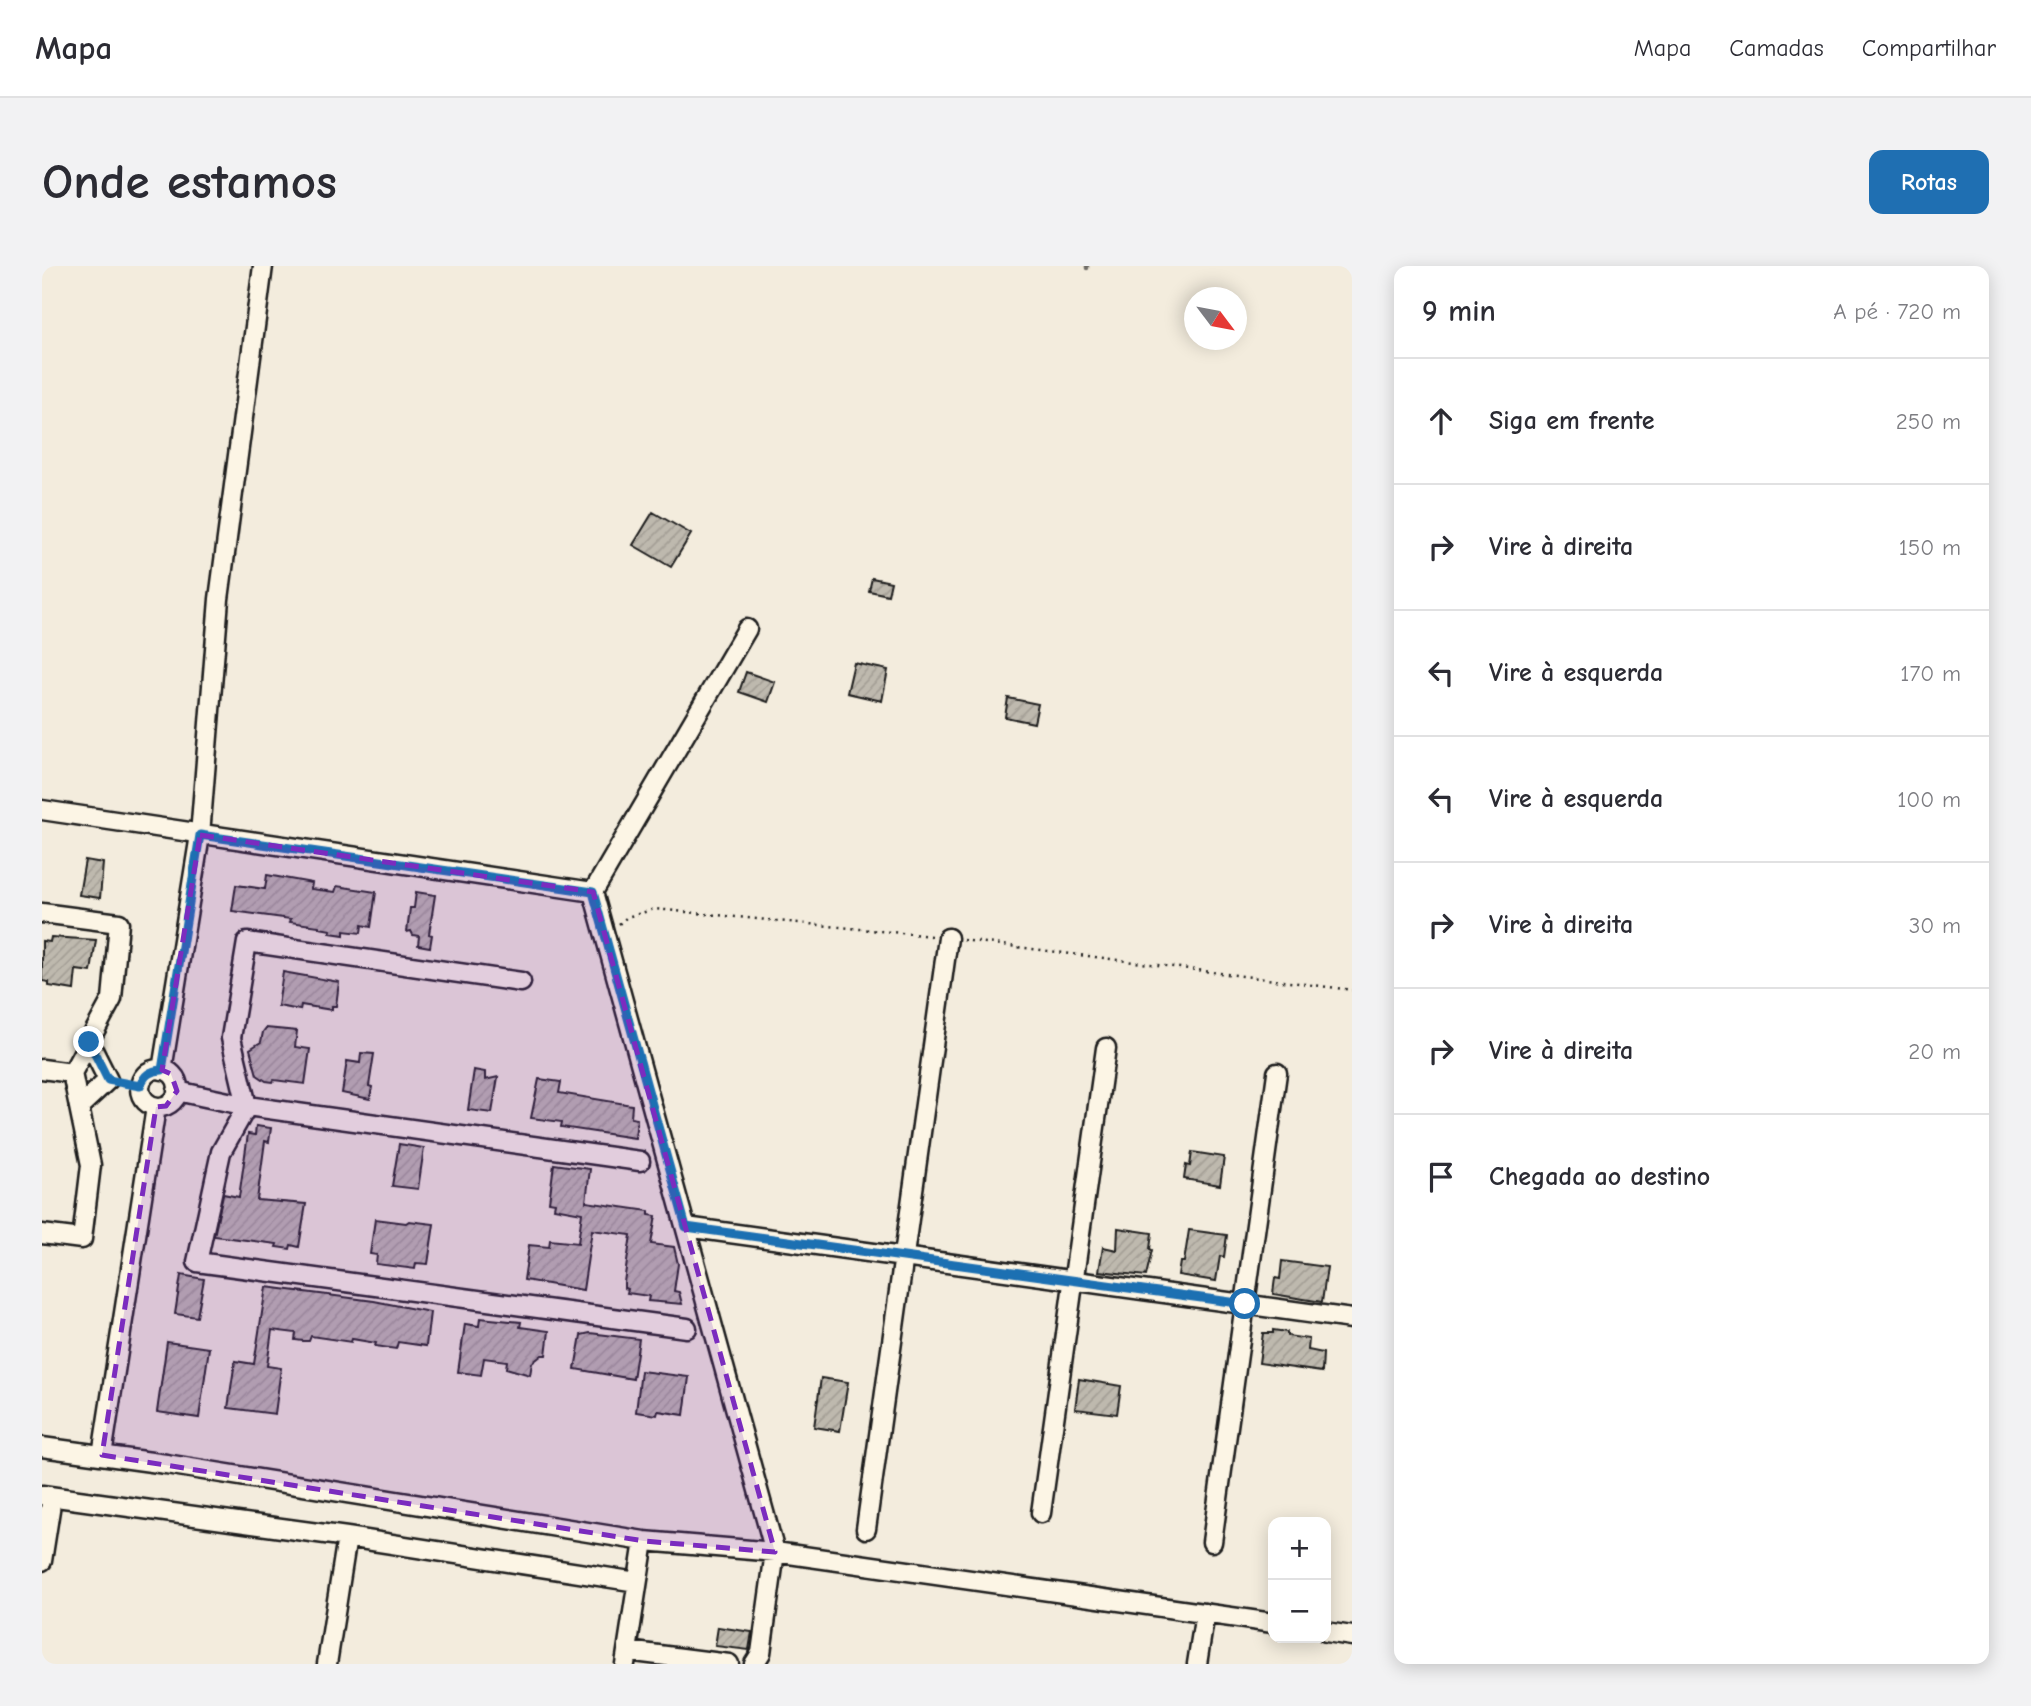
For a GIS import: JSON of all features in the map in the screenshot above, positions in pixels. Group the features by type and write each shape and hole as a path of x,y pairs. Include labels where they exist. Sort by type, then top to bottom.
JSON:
{"street":[{"path":"162,1070 200,835 219,599 263,266"},
{"path":"747,629 593,892 775,1552 761,1653 754,1664"},
{"path":"42,810 593,892"},
{"path":"42,913 120,923 112,999 72,1073 91,1165 82,1239 42,1234"},
{"path":"866,1529 948,938"},
{"path":"521,982 247,942 231,1038 247,1106 221,1152 197,1262 687,1328"},
{"path":"89,1042 108,1080"},
{"path":"1041,1513 1106,1048"},
{"path":"42,1069 72,1073"},
{"path":"152,1070 162,1070 171,1074 177,1082 177,1091 174,1100 166,1106 156,1107 141,1096 140,1086 144,1076 152,1070"},
{"path":"1212,1542 1277,1073"},
{"path":"108,1080 140,1086"},
{"path":"79,1107 108,1080"},
{"path":"177,1091 247,1106 640,1161"},
{"path":"102,1455 156,1107"},
{"path":"686,1227 1352,1319"},
{"path":"42,1447 643,1541 775,1552 1268,1622"},
{"path":"42,1561 47,1496 347,1537 637,1583"},
{"path":"327,1664 347,1537"},
{"path":"643,1541 626,1658 729,1664"},
{"path":"1197,1664 1205,1613"},
{"path":"1331,1633 1352,1636"}],"path":[{"path":"605,936 627,917 655,909 948,938 1352,990"}],"highlighted area":[{"path":"200,835 593,892 775,1552 644,1541 102,1455 156,1107 166,1106 177,1091 171,1074 162,1070"}],"building":[{"path":"653,512 691,534 671,567 633,545"},
{"path":"872,578 891,582 888,595 869,591"},
{"path":"854,663 888,670 882,701 847,693"},
{"path":"746,672 775,682 768,702 739,692"},
{"path":"1008,698 1038,704 1034,723 1005,717"},
{"path":"85,860 103,863 100,898 79,895"},
{"path":"267,875 312,883 311,889 335,892 337,886 376,892 371,927 362,925 361,933 344,931 344,935 330,933 331,930 319,926 290,922 291,919 232,911 236,885 265,889"},
{"path":"416,892 435,895 429,934 432,935 430,947 418,945 419,936 413,935 411,931 407,932 410,908 414,908"},
{"path":"51,937 96,940 91,972 76,970 74,990 49,986 49,982 42,981 42,941 50,942"},
{"path":"283,972 339,982 336,1006 332,1006 332,1010 301,1005 300,1010 278,1006"},
{"path":"266,1028 297,1031 295,1047 310,1049 305,1084 266,1081 257,1075 250,1049 261,1042"},
{"path":"361,1053 374,1054 369,1086 372,1087 370,1099 342,1093 347,1061 360,1063"},
{"path":"474,1070 485,1072 485,1080 498,1077 492,1113 468,1110"},
{"path":"539,1079 561,1082 559,1093 632,1105 631,1118 637,1119 635,1138 561,1127 562,1122 531,1118"},
{"path":"256,1126 271,1128 269,1142 265,1141 257,1200 306,1204 299,1247 291,1245 290,1249 276,1247 277,1244 214,1236 223,1194 239,1197 248,1134 255,1135"},
{"path":"399,1144 424,1148 418,1189 392,1186"},
{"path":"1192,1152 1224,1157 1220,1185 1184,1179"},
{"path":"554,1164 590,1169 586,1202 649,1211 649,1215 656,1216 651,1244 674,1247 678,1264 674,1291 679,1292 682,1304 648,1301 649,1296 627,1293 624,1282 631,1235 592,1230 583,1290 524,1280 529,1245 549,1247 550,1240 578,1243 582,1213 554,1208 555,1203 549,1202"},
{"path":"375,1219 434,1224 428,1264 416,1263 415,1269 376,1264 377,1255 370,1254"},
{"path":"1118,1228 1152,1233 1152,1250 1146,1276 1099,1271 1103,1247 1117,1250"},
{"path":"1189,1230 1227,1235 1224,1257 1220,1256 1216,1281 1178,1275 1180,1262 1184,1262"},
{"path":"1282,1261 1327,1267 1322,1302 1273,1294 1275,1278 1280,1279"},
{"path":"181,1275 204,1279 197,1317 175,1314"},
{"path":"266,1287 374,1301 430,1312 426,1346 398,1342 396,1349 352,1339 351,1342 311,1336 309,1341 303,1341 295,1340 296,1333 272,1330 267,1366 281,1368 275,1414 228,1408 235,1361 254,1364"},
{"path":"480,1318 521,1322 520,1327 549,1331 546,1355 532,1363 530,1375 506,1368 507,1361 484,1358 481,1375 458,1372 465,1324 479,1326"},
{"path":"1273,1330 1287,1332 1287,1336 1309,1339 1308,1350 1323,1353 1322,1372 1259,1363 1263,1333 1273,1333"},
{"path":"590,1333 639,1339 633,1379 575,1369 581,1335"},
{"path":"167,1342 209,1348 199,1418 157,1412"},
{"path":"641,1371 689,1377 684,1415 658,1411 657,1415 636,1412"},
{"path":"821,1378 848,1382 840,1431 814,1427"},
{"path":"1079,1379 1121,1386 1117,1414 1075,1409"},
{"path":"718,1627 752,1632 749,1650 715,1646"}],"route":[{"path":"89,1042 108,1080 140,1086 144,1076 152,1070 162,1070 200,835 593,892 686,1227 1245,1304"}]}
